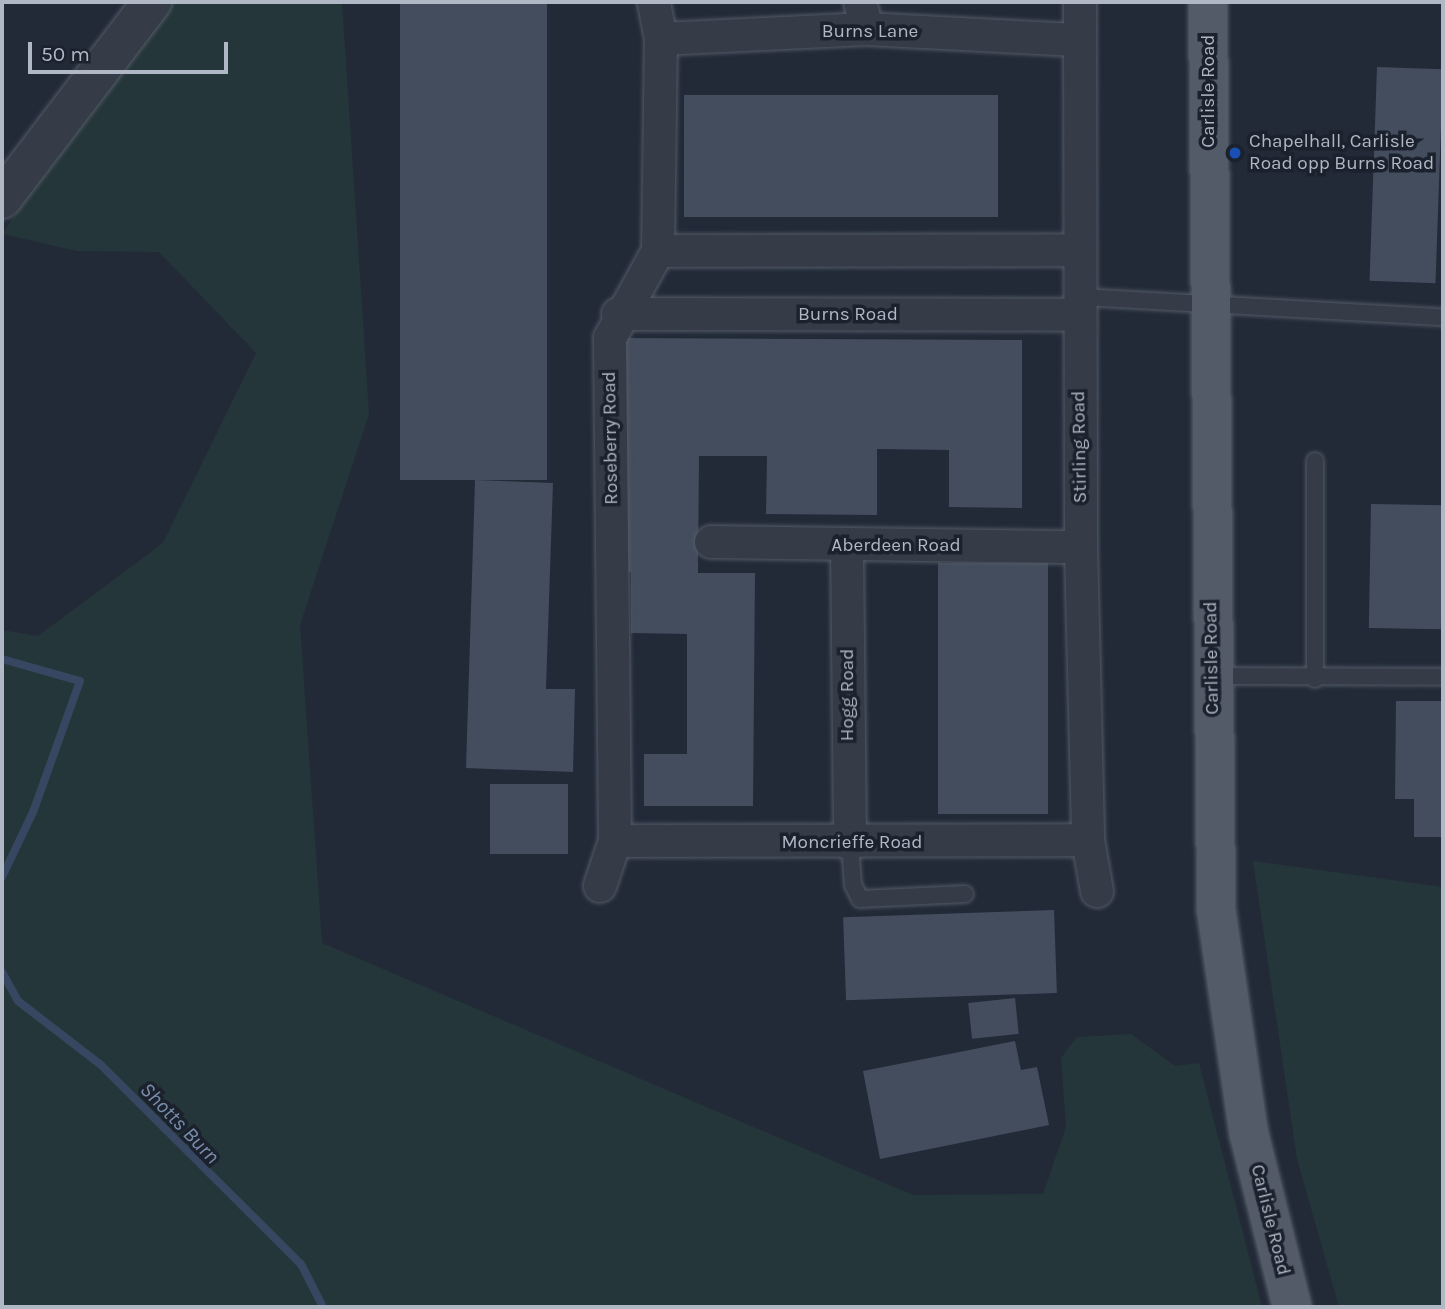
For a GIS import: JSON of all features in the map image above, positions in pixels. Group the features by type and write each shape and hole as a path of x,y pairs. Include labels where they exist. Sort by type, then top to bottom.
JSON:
{"main road":[{"name":"Carlisle Road","path":"1208,2 1216,909 1249,1134 1292,1307"}],"street":[{"path":"2,199 152,2"},
{"path":"654,2 661,39 658,251 1079,250"},
{"name":"Stirling Road","path":"1080,2 1081,547 1088,840 1097,891"},
{"name":"Burns Lane","path":"661,39 864,16 1079,40"},
{"name":"Roseberry Road","path":"600,886 615,841 610,338 618,314 658,251"},
{"name":"Burns Road","path":"618,314 1079,306"},
{"name":"Aberdeen Road","path":"711,542 847,546 1081,547"},
{"name":"Hogg Road","path":"847,546 850,844"},
{"name":"Moncrieffe Road","path":"615,841 850,844 1088,840"}],"lane":[{"path":"1079,306 1210,305 1443,317"},
{"path":"1315,461 1315,678"},
{"path":"1212,676 1443,677"},
{"path":"850,844 853,885 860,899 965,894"}],"shaded area":[{"path":"163,2 342,2 369,414 300,625 322,943 913,1195 1043,1194 1066,1127 1061,1058 1077,1037 1131,1034 1175,1066 1199,1063 1262,1307 2,1307 2,630 38,636 163,543 256,353 159,252 77,251 2,234"},
{"path":"1253,861 1443,887 1443,1307 1339,1307 1297,1159"}],"building":[{"path":"400,2 547,2 547,480 400,480"},
{"path":"1377,67 1443,69 1435,283 1370,281"},
{"path":"684,95 998,95 998,217 684,217"},
{"path":"625,338 1022,340 1022,508 949,507 949,450 877,449 877,515 766,514 767,456 699,456 698,573 755,573 753,806 644,806 644,754 687,754 687,634 631,633 631,572 624,572"},
{"path":"475,480 553,483 546,689 575,689 573,772 466,768"},
{"path":"1371,504 1443,505 1441,629 1369,628"},
{"path":"938,563 1048,563 1048,814 938,814"},
{"path":"1396,701 1443,701 1443,837 1414,837 1414,799 1395,799"},
{"path":"490,784 568,784 568,854 490,854"},
{"path":"1054,910 1057,993 846,1000 843,917"},
{"path":"1015,998 1019,1034 972,1039 968,1003"},
{"path":"1015,1041 1021,1070 1037,1067 1049,1125 880,1159 863,1071"}],"waterway":[{"name":"Shotts Burn","path":"2,659 80,681 33,812 2,877"},
{"name":"Shotts Burn","path":"2,972 18,1001 101,1065 301,1264 323,1307"}],"place":[{"name":"Chapelhall, Carlisle Road opp Burns Road","path":"1235,153"}]}
